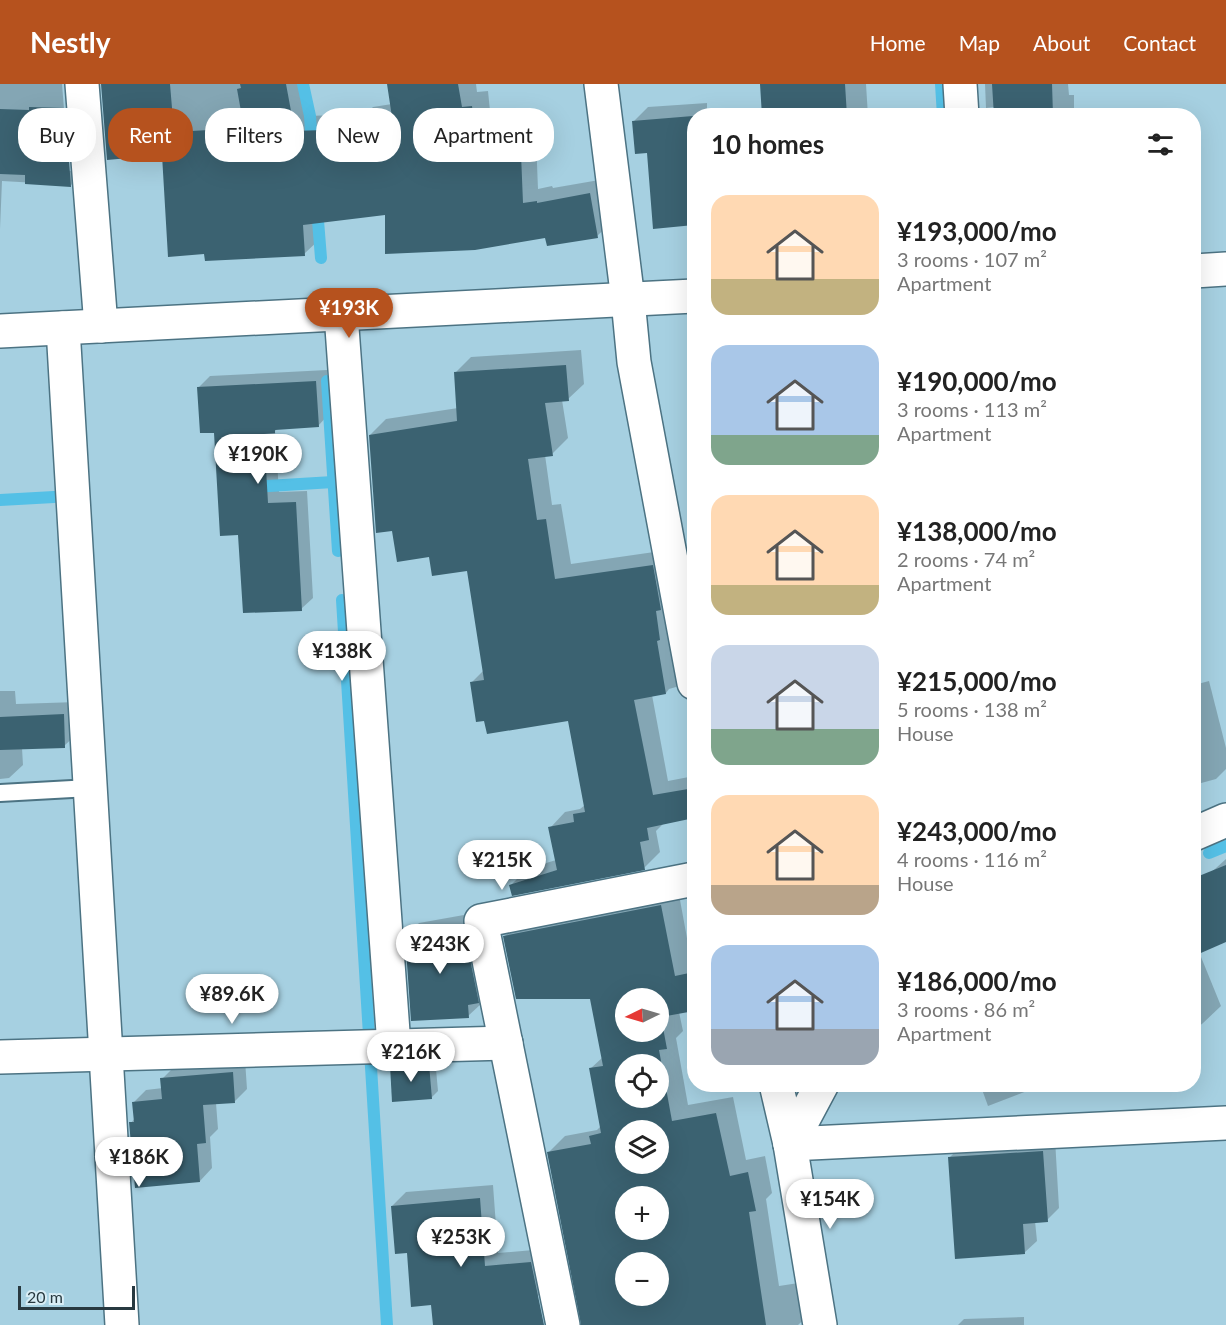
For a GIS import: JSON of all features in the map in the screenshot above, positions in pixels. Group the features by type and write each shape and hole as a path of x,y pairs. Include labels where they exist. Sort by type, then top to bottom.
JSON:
{"street":[{"path":"82,84 101,326"},
{"path":"601,84 634,362 687,645"},
{"path":"960,84 962,108"},
{"path":"1201,271 1226,269"},
{"path":"0,331 687,296"},
{"path":"341,314 377,1047"},
{"path":"63,328 122,1325"},
{"path":"1201,831 1226,820"},
{"path":"564,1325 481,921 687,880"},
{"path":"0,1057 506,1043"},
{"path":"778,1092 790,1144 820,1325"},
{"path":"790,1144 818,1092"},
{"path":"790,1144 1226,1123"}],"lane":[{"path":"0,793 90,788"}],"building":[{"path":"101,84 170,84 172,108 108,108 107,160"},
{"path":"240,84 286,84 290,108 240,108 237,89 241,88"},
{"path":"387,84 458,84 462,107 472,106 472,108 413,108 413,162 521,162 523,203 537,201 537,203 590,193 598,238 547,246 545,238 475,250 385,254 385,215 303,225 305,256 205,261 204,254 168,257 162,162 193,162 193,131 205,130 205,162 304,162 304,131 316,130 316,162 401,162 401,108 391,108"},
{"path":"760,84 845,84 846,108 762,108"},
{"path":"992,84 1052,84 1053,108 994,108"},
{"path":"0,109 18,110 18,162 69,162 71,187 25,184 25,175 0,174"},
{"path":"687,116 687,226 653,229 647,153 635,154 632,121"},
{"path":"566,365 569,401 545,403 553,456 528,459 537,520 546,519 555,579 653,565 661,610 656,611 660,640 657,641 666,694 634,700 653,795 687,789 687,819 647,828 649,840 640,842 645,870 512,896 509,885 557,870 548,827 574,822 573,814 585,812 568,721 487,734 484,721 476,722 470,682 484,680 467,571 432,576 429,557 397,562 392,531 376,533 369,435 457,421 454,372"},
{"path":"316,381 319,427 275,430 275,433 264,434 268,503 296,502 302,611 243,613 238,535 220,536 214,433 200,433 197,387"},
{"path":"64,714 65,748 0,750 0,717"},
{"path":"1226,865 1226,942 1201,953 1201,875"},
{"path":"661,905 675,976 687,973 687,1012 669,1016 669,988 615,988 615,1042 666,1042 667,1049 659,1050 660,1054 615,1054 615,1108 669,1108 669,1105 672,1121 716,1113 730,1176 748,1172 756,1211 749,1212 766,1325 581,1325 547,1152 591,1144 589,1136 601,1133 589,1068 603,1066 590,999 516,999 503,936"},
{"path":"463,925 479,1003 468,1005 469,1018 411,1021 405,935"},
{"path":"429,1064 432,1099 392,1102 390,1065"},
{"path":"233,1072 235,1103 203,1105 206,1143 197,1144 200,1182 135,1188 129,1122 134,1122 132,1102 162,1099 160,1078"},
{"path":"1043,1151 1048,1222 1023,1224 1025,1254 955,1259 948,1157"},
{"path":"480,1198 485,1266 531,1262 544,1325 433,1325 431,1305 411,1307 407,1253 395,1254 391,1206"}],"waterway":[{"path":"303,84 310,116 312,146"},
{"path":"941,84 942,108"},
{"path":"317,208 321,258"},
{"path":"327,381 338,551"},
{"path":"252,487 333,482"},
{"path":"0,500 54,497"},
{"path":"342,600 387,1325"},
{"path":"1209,853 1226,846"}]}
